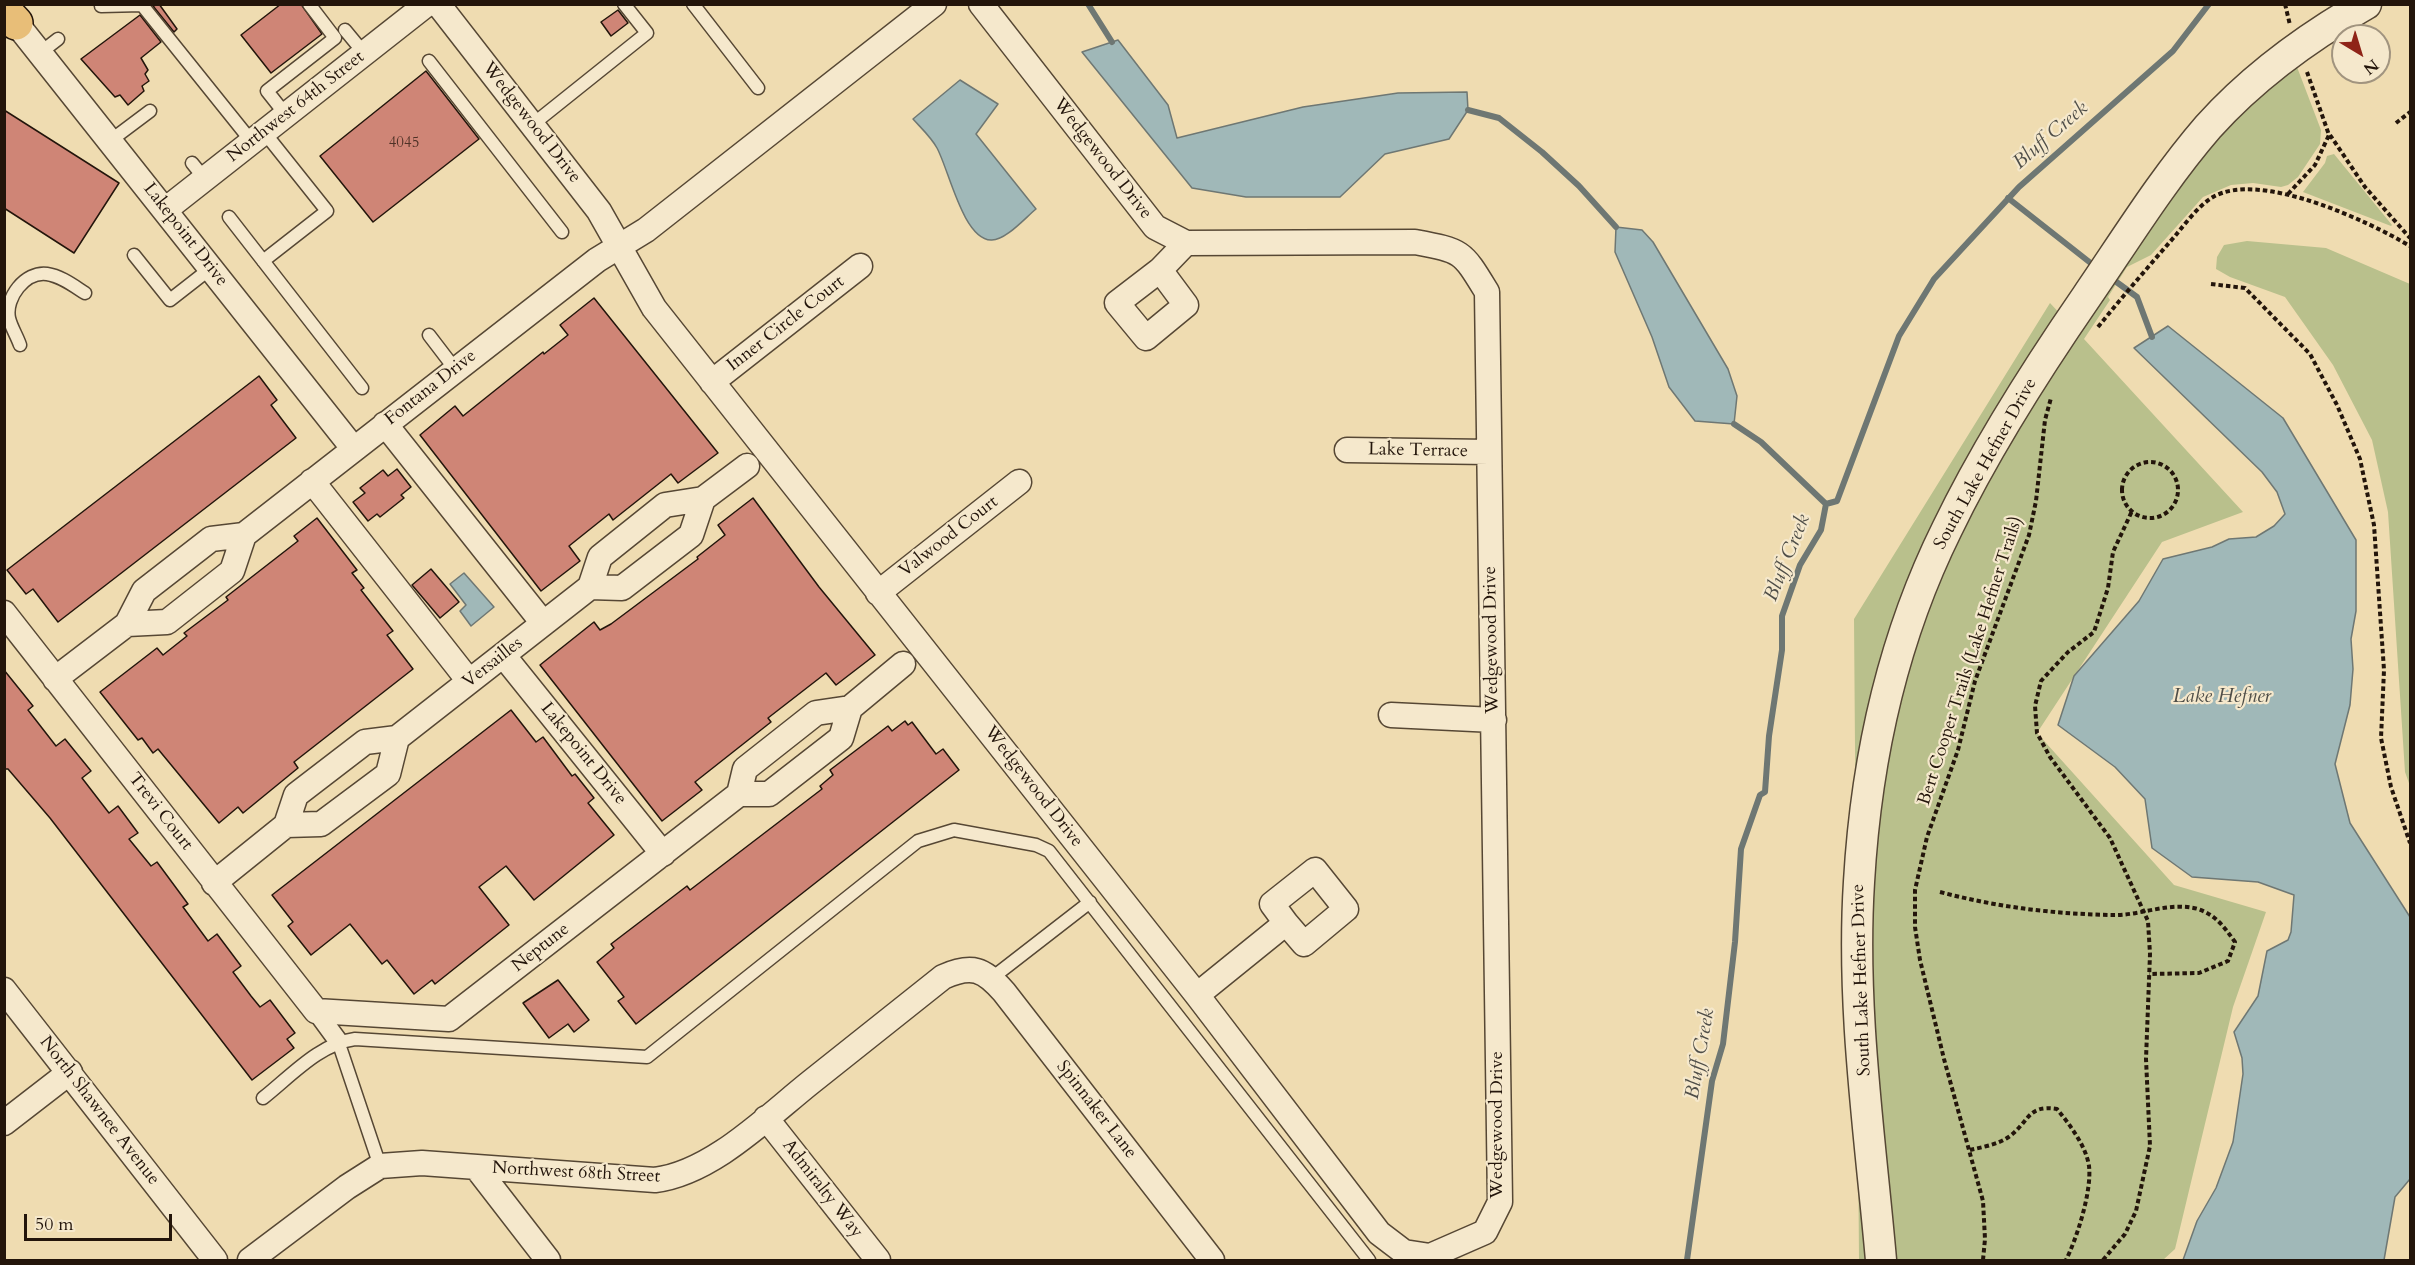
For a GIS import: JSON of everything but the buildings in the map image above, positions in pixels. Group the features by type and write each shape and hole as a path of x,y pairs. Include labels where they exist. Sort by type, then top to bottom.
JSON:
{"street":[{"name":"Northwest 64th Street","path":"165,210 198,171 258,137 427,4"},
{"name":"Wedgewood Drive","path":"438,4 599,211 621,245 654,308 1197,995 1379,1233 1404,1251 1430,1256 1485,1232 1500,1202 1487,292 1465,256 1445,248 1415,242 1186,243 1155,227 981,4"},
{"path":"621,245 646,230 933,4"},
{"name":"South Lake Hefner Drive","path":"1881,1260 1862,1043 1858,939 1864,822 1873,757 1884,703 1908,625 1946,531 2027,387 2115,252 2181,161 2210,126 2242,94 2298,46 2366,4"},
{"name":"Lakepoint Drive","path":"8,22 49,46 110,141 211,268 241,319 353,448"},
{"path":"1160,270 1186,243"},
{"name":"Fontana Drive","path":"244,535 455,369 597,260 621,245"},
{"name":"Inner Circle Court","path":"712,382 860,266"},
{"path":"385,424 543,624"},
{"name":"Lake Terrace","path":"1347,450 1489,452"},
{"path":"703,499 691,535 622,588 590,587 600,557 665,505 703,499 747,466"},
{"path":"312,481 469,681"},
{"name":"Valwood Court","path":"879,592 1019,482"},
{"path":"55,679 128,624 144,591 211,539 244,535 232,571 167,621 128,624"},
{"name":"Versailles","path":"397,738 590,587"},
{"name":"Trevi Court","path":"4,613 316,1011"},
{"name":"Lakepoint Drive","path":"503,655 663,854"},
{"path":"850,708 841,738 769,794 739,794 744,769 816,713 850,708 903,664"},
{"path":"1391,716 1494,720"},
{"path":"214,883 286,825 296,795 365,742 397,738 387,774 321,824 286,825"},
{"name":"Neptune","path":"316,1011 449,1019 739,794"},
{"path":"1197,995 1286,923"},
{"name":"Northwest 68th Street","path":"250,1260 347,1187 380,1166 401,1162 655,1180 672,1178 712,1158 766,1118 943,977 957,970 983,973"},
{"name":"Spinnaker Lane","path":"983,973 1212,1260"},
{"name":"North Shawnee Avenue","path":"4,990 215,1260"},
{"path":"316,1011 338,1041"},
{"path":"4,1123 70,1072"},
{"name":"Admiralty Way","path":"766,1118 878,1260"},
{"path":"476,1167 548,1260"}],"lane":[{"path":"286,115 267,91 335,38 309,4"},
{"path":"532,125 647,33 624,4"},
{"path":"693,4 758,88"},
{"path":"101,6 142,5 258,137 327,211 263,261"},
{"path":"345,30 364,53"},
{"path":"429,61 562,232"},
{"path":"110,141 150,111"},
{"path":"228,217 362,388"},
{"path":"134,255 170,300 211,268"},
{"path":"20,345 9,317 12,296 25,280 46,273 67,281 85,293"},
{"path":"429,335 455,369"},
{"path":"263,1098 321,1051 338,1041 355,1039 647,1057 918,841 954,830 1036,845 1049,851 1369,1260"},
{"path":"983,973 1090,902"},
{"path":"338,1041 380,1166"}],"path":[{"path":"2284,4 2290,27"},
{"path":"2306,68 2329,135 2358,178 2410,238"},
{"path":"2396,123 2410,112"},
{"path":"2288,194 2315,165 2329,135"},
{"path":"2093,334 2156,257 2191,218 2217,195 2258,190 2288,194 2349,215 2410,246"},
{"path":"2211,284 2245,288 2310,354 2337,405 2360,459 2374,525 2384,670 2381,738 2391,787 2410,843"},
{"name":"Bert Cooper Trails (Lake Hefner Trails)","path":"1983,1260 1985,1239 1983,1201 1944,1059 1920,960 1915,927 1915,890 1927,837 1958,750 1975,681 2029,535 2036,501 2045,420 2054,393"},
{"path":"2155,461 2171,470 2179,488 2174,506 2159,517 2140,516 2132,512 2126,504 2122,487 2130,470 2137,465 2155,461"},
{"path":"2103,1260 2125,1234 2136,1211 2150,1146 2146,1059 2148,921 2110,838 2037,733 2035,706 2041,681 2068,652 2094,632 2108,588 2113,552 2132,512"},
{"path":"1940,892 1995,906 2041,912 2115,916 2173,908 2198,909 2220,921 2235,942 2228,962 2199,973 2149,974"},
{"path":"1970,1150 2007,1138 2032,1112 2044,1107 2058,1109 2082,1147 2089,1166 2087,1191 2074,1244 2066,1260"}],"green space":[{"path":"2297,67 2321,130 2320,144 2298,177 2288,185 2281,187 2253,183 2231,185 2203,197 2151,255 2127,267 2108,297 2110,300 2084,339 2243,512 2162,542 2037,733 2174,885 2266,912 2233,1007 2175,1249 2163,1260 1859,1260 1854,619 2050,303 2076,331 2124,258 2222,131 2260,93"},
{"path":"2334,154 2391,226 2303,192 2325,163 2327,156"},
{"path":"2247,241 2326,248 2410,284 2410,786 2405,772 2388,512 2372,440 2333,365 2285,297 2230,277 2216,269 2217,257 2224,245"}],"water":[{"path":"1118,40 1168,105 1177,138 1303,107 1398,93 1467,92 1468,110 1449,139 1385,154 1340,197 1246,197 1192,188 1082,52"},
{"path":"960,80 998,104 976,134 1036,209 1008,233 997,239 981,237 972,228 958,202 937,148 913,119"},
{"path":"1616,227 1642,230 1653,242 1728,369 1737,396 1734,424 1695,421 1669,387 1652,337 1615,252"},
{"name":"Lake Hefner","path":"2168,326 2283,418 2356,540 2356,611 2351,639 2353,669 2350,705 2335,764 2350,823 2410,917 2410,1179 2395,1197 2384,1260 2183,1260 2197,1221 2216,1188 2233,1142 2243,1074 2242,1058 2234,1032 2258,996 2267,951 2288,940 2291,932 2294,895 2258,882 2192,877 2152,848 2145,799 2115,767 2058,725 2074,676 2139,601 2163,559 2212,547 2229,539 2256,537 2274,526 2285,514 2277,492 2262,472 2134,348"},
{"path":"464,573 494,607 471,626 460,611 466,605 450,584"}],"waterway":[{"path":"1088,4 1112,42"},
{"name":"Bluff Creek","path":"1687,1260 1712,1081 1723,1044 1735,942 1741,849 1760,795 1765,792 1769,736 1782,650 1782,616 1800,565 1821,530 1826,504 1837,501 1899,336 1934,279 2019,187 2173,51 2209,4"},
{"path":"1468,110 1499,118 1542,152 1579,186 1616,227"},
{"path":"2008,198 2097,268"},
{"path":"2111,278 2137,297 2152,337"},
{"path":"1734,424 1761,442 1826,504"}]}
